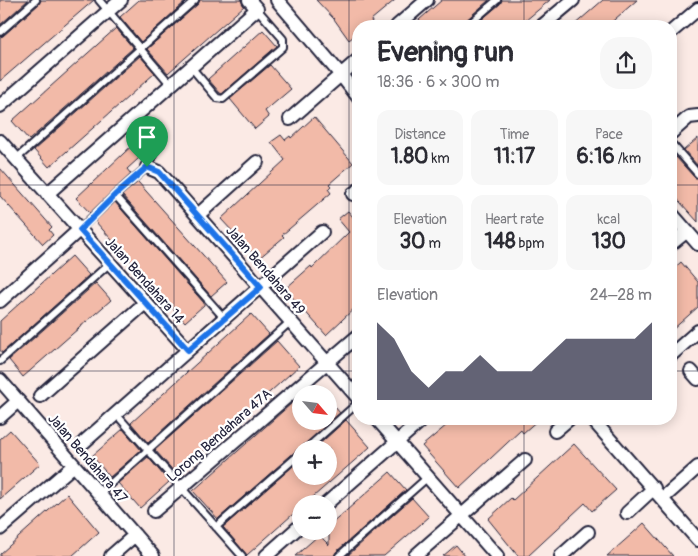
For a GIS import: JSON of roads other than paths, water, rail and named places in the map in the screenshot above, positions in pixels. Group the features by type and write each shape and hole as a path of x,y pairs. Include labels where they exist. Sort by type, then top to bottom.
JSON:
{"street":[{"path":"0,106 122,0"},
{"path":"278,0 352,89"},
{"path":"404,20 427,0"},
{"path":"549,20 573,0"},
{"path":"48,194 191,67 253,4"},
{"path":"677,27 698,9"},
{"path":"290,119 352,66"},
{"path":"677,128 689,117 698,116"},
{"name":"Jalan Bendahara 14","path":"0,140 188,350"},
{"path":"198,215 257,162"},
{"name":"Jalan Bendahara 49","path":"147,167 159,172 352,390"},
{"path":"677,220 698,244"},
{"path":"0,301 80,230"},
{"path":"677,239 686,231"},
{"path":"84,442 322,232"},
{"path":"40,396 145,303"},
{"path":"677,350 698,331"},
{"name":"Lorong Bendahara 47A","path":"154,511 352,341"},
{"name":"Jalan Bendahara 47","path":"0,380 153,556"},
{"path":"0,417 18,401"},
{"path":"381,425 497,556"},
{"path":"336,495 416,425"},
{"path":"555,431 562,425"},
{"path":"597,425 698,540"},
{"path":"415,556 525,460"},
{"path":"0,529 74,464"},
{"path":"627,512 698,467"},
{"path":"561,556 588,532"},
{"path":"266,556 292,533"},
{"path":"111,556 135,535"}],"lane":[{"path":"0,32 36,0"},
{"path":"99,0 171,85"},
{"path":"16,159 195,0"},
{"path":"474,20 497,0"},
{"path":"191,67 216,98 223,100 283,47 283,39 253,4"},
{"path":"80,230 115,195 147,167 155,151 150,140 131,120"},
{"path":"677,150 698,174"},
{"path":"115,195 225,319"},
{"path":"0,362 109,264"},
{"path":"99,494 291,322"},
{"path":"316,440 352,408"},
{"path":"116,414 242,556"},
{"path":"216,527 292,461"},
{"path":"339,556 428,477"}]}
